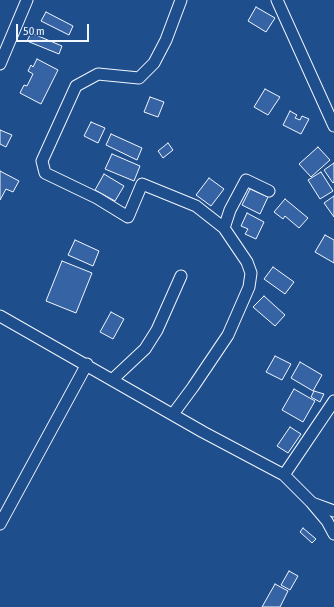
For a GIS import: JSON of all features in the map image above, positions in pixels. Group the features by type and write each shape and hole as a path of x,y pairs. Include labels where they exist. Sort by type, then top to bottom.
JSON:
{"street":[{"path":"0,64 27,0"},
{"path":"173,414 228,335 249,287 251,273 247,262 224,228 196,206 142,184 128,217 97,198 45,173 42,161 76,86 98,74 139,78 154,62 166,40 181,0"},
{"path":"277,0 334,126"},
{"path":"224,228 230,210 246,180 269,191"},
{"path":"113,379 145,349 157,330 181,276"},
{"path":"0,316 113,379 203,432 284,475 311,502 327,521 334,534"},
{"path":"0,524 86,364"},
{"path":"284,475 334,401"},
{"path":"311,502 334,511"}],"building":[{"path":"256,7 275,18 266,32 248,21"},
{"path":"46,12 73,26 69,35 41,21"},
{"path":"31,33 62,46 59,54 27,41"},
{"path":"37,59 58,70 41,104 20,93 24,85 27,86 33,74 28,71 31,65 33,67"},
{"path":"265,89 280,97 268,115 254,107"},
{"path":"150,97 164,102 158,117 144,112"},
{"path":"290,111 297,115 295,118 300,120 302,116 309,119 301,134 283,125"},
{"path":"91,122 105,128 98,143 84,136"},
{"path":"0,130 12,135 6,147 0,144"},
{"path":"111,134 142,148 137,160 106,145"},
{"path":"168,143 173,150 163,158 158,151"},
{"path":"318,147 330,160 311,177 299,164"},
{"path":"112,154 140,166 134,181 105,169"},
{"path":"334,163 334,182 333,183 324,170"},
{"path":"0,171 19,181 13,192 6,189 0,200"},
{"path":"321,172 333,191 320,199 308,180"},
{"path":"104,174 124,186 115,201 95,190"},
{"path":"209,178 224,189 211,206 196,195"},
{"path":"250,189 268,197 260,214 242,205"},
{"path":"334,196 334,217 324,203"},
{"path":"285,199 308,218 299,228 285,216 283,219 274,212"},
{"path":"247,213 264,222 256,239 245,234 248,229 241,226"},
{"path":"325,235 334,240 334,263 315,252"},
{"path":"75,240 99,251 93,266 68,255"},
{"path":"62,261 92,273 76,313 46,301"},
{"path":"273,267 294,282 285,294 264,279"},
{"path":"264,296 285,315 275,326 253,307"},
{"path":"111,312 124,319 113,339 100,332"},
{"path":"275,356 291,364 282,380 266,372"},
{"path":"300,362 322,375 313,391 291,378"},
{"path":"294,389 315,401 303,422 282,410"},
{"path":"314,391 324,394 320,402 311,397"},
{"path":"290,427 301,434 288,453 277,446"},
{"path":"303,528 316,539 312,543 300,532"},
{"path":"289,571 298,576 290,590 281,585"},
{"path":"275,584 288,591 280,607 262,607"}]}
